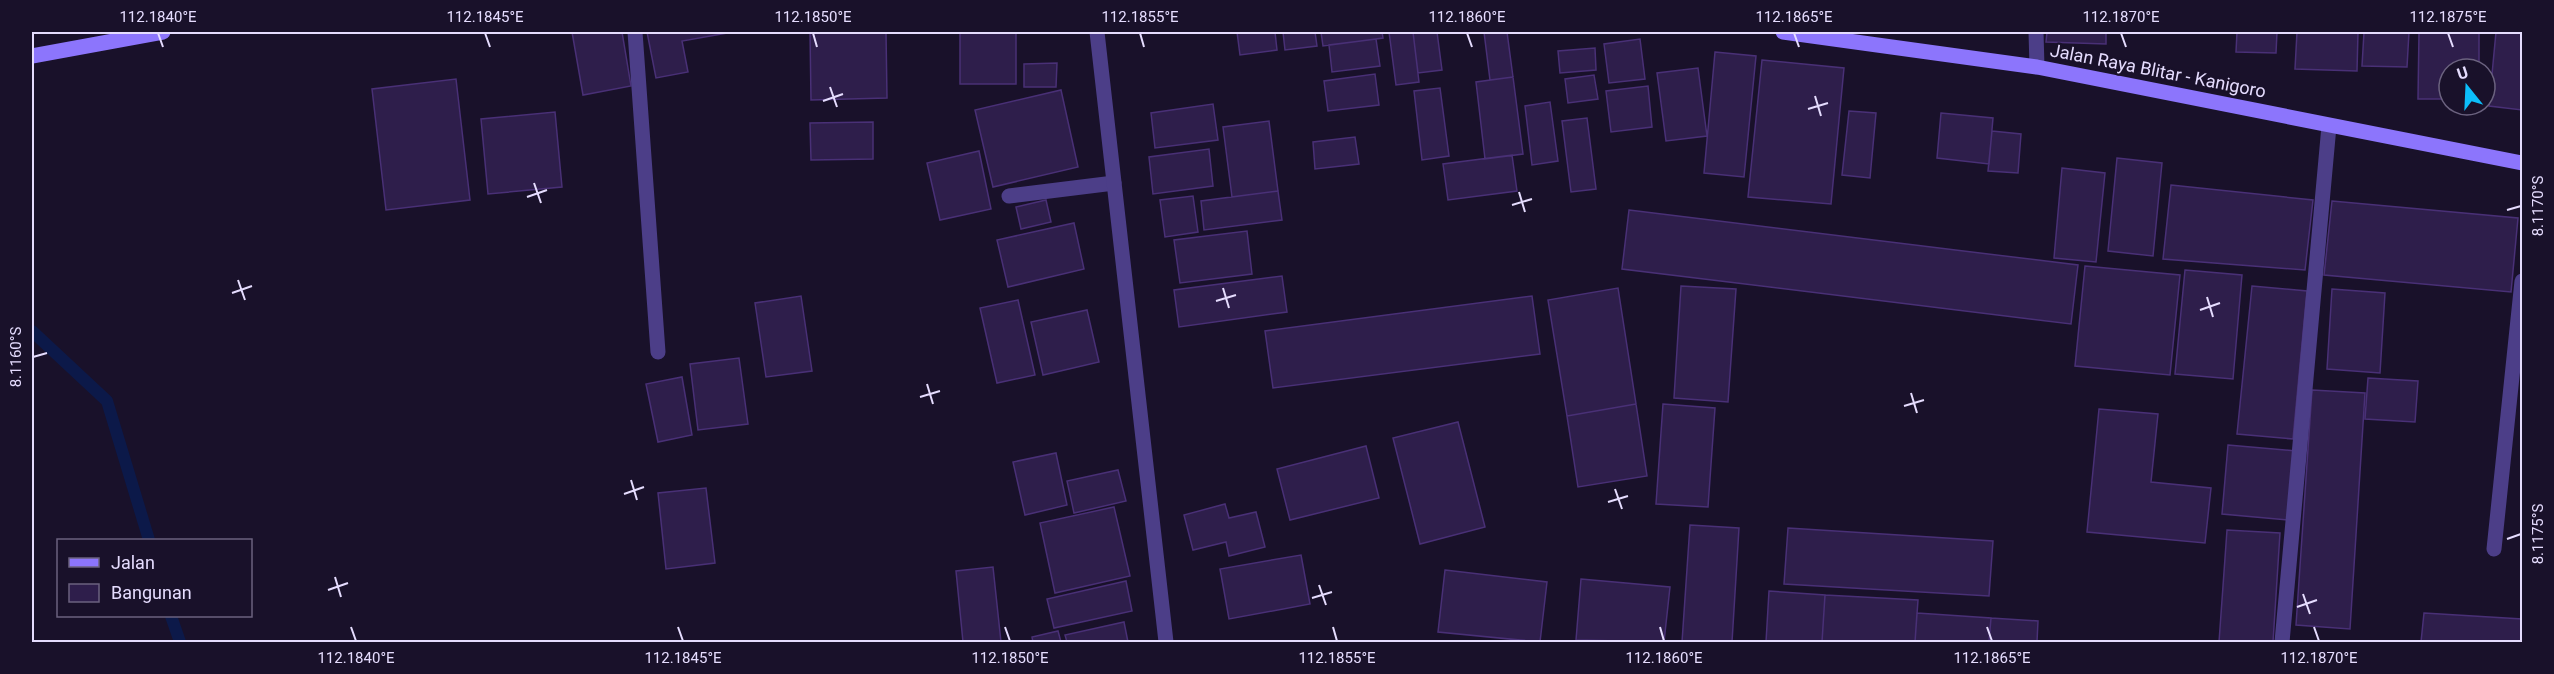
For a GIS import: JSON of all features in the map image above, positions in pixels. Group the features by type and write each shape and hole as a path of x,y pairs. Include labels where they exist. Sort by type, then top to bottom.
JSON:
{"main road":[{"path":"32,56 163,32"},
{"name":"Jalan Raya Blitar - Kanigoro","path":"1783,32 2037,67 2523,163"}],"street":[{"path":"635,32 658,352"},
{"path":"1097,32 1166,642"},
{"path":"2036,32 2037,67"},
{"path":"2282,642 2330,126"},
{"path":"1009,196 1114,183"},
{"path":"2494,549 2523,281"}],"building":[{"path":"572,32 622,32 631,86 583,95"},
{"path":"647,32 733,32 682,41 688,72 656,78"},
{"path":"810,32 886,32 887,98 811,100"},
{"path":"960,32 1016,32 1016,84 960,84"},
{"path":"1237,32 1275,32 1277,50 1240,55"},
{"path":"1283,32 1315,32 1317,46 1285,50"},
{"path":"1321,32 1382,32 1383,38 1323,46"},
{"path":"1389,32 1413,32 1419,82 1396,85"},
{"path":"1413,32 1437,32 1442,70 1418,73"},
{"path":"1484,32 1507,32 1513,77 1490,80"},
{"path":"2047,32 2106,32 2106,44 2046,42"},
{"path":"2237,32 2277,32 2276,53 2236,52"},
{"path":"2297,32 2358,32 2357,71 2295,69"},
{"path":"2364,32 2409,32 2407,67 2362,66"},
{"path":"2419,32 2479,32 2479,57 2437,57 2437,99 2418,99"},
{"path":"2496,32 2522,32 2522,110 2497,107 2497,57 2494,57"},
{"path":"1376,39 1380,66 1332,72 1329,45"},
{"path":"1640,39 1645,79 1609,83 1604,44"},
{"path":"1595,48 1596,70 1560,73 1558,51"},
{"path":"1715,52 1756,56 1744,177 1704,173"},
{"path":"1762,60 1844,68 1831,204 1748,197"},
{"path":"1057,63 1056,87 1024,87 1024,64"},
{"path":"1698,68 1707,136 1666,141 1657,73"},
{"path":"1375,74 1379,105 1328,111 1324,81"},
{"path":"1594,75 1598,99 1568,103 1565,79"},
{"path":"1513,77 1523,154 1485,159 1476,82"},
{"path":"456,79 470,200 386,210 372,89"},
{"path":"1648,86 1652,127 1611,132 1606,91"},
{"path":"1440,88 1449,156 1422,160 1414,91"},
{"path":"1061,90 1078,167 993,187 975,110"},
{"path":"1550,102 1558,161 1532,165 1525,106"},
{"path":"1213,104 1218,140 1155,148 1151,113"},
{"path":"1849,111 1876,113 1870,178 1842,175"},
{"path":"555,112 562,187 488,194 481,119"},
{"path":"1941,113 1993,118 1989,164 1937,158"},
{"path":"1587,118 1596,189 1571,192 1562,121"},
{"path":"1269,121 1278,191 1232,197 1223,127"},
{"path":"873,122 873,159 811,160 810,123"},
{"path":"1992,131 2021,134 2018,173 1988,171"},
{"path":"1355,137 1359,164 1315,169 1313,142"},
{"path":"1209,149 1213,186 1153,194 1149,157"},
{"path":"979,151 991,209 940,220 927,163"},
{"path":"1512,155 1517,191 1448,200 1443,164"},
{"path":"2117,158 2162,163 2153,256 2108,251"},
{"path":"2062,168 2105,173 2096,262 2054,258"},
{"path":"2171,185 2313,200 2305,270 2163,259"},
{"path":"1278,191 1282,220 1204,230 1201,201"},
{"path":"1193,196 1198,232 1165,237 1160,200"},
{"path":"1046,200 1051,222 1021,229 1016,207"},
{"path":"2332,201 2518,218 2511,292 2324,275"},
{"path":"1629,210 2078,265 2071,324 1622,269"},
{"path":"1074,223 1084,269 1008,287 997,240"},
{"path":"1247,231 1252,274 1180,283 1174,240"},
{"path":"2085,266 2180,275 2170,375 2075,366"},
{"path":"2185,270 2242,275 2233,379 2175,374"},
{"path":"1282,276 1287,312 1179,327 1174,290"},
{"path":"1681,286 1736,289 1728,402 1674,398"},
{"path":"2252,286 2307,291 2293,439 2237,434"},
{"path":"1618,288 1636,404 1567,416 1548,300"},
{"path":"2332,289 2385,293 2380,373 2327,369"},
{"path":"801,296 812,371 766,377 755,303"},
{"path":"1532,296 1540,354 1273,388 1265,331"},
{"path":"1018,300 1035,375 997,383 980,308"},
{"path":"1087,310 1099,362 1043,375 1031,322"},
{"path":"739,358 748,424 698,430 690,364"},
{"path":"682,377 692,435 658,442 646,384"},
{"path":"2368,378 2418,381 2415,422 2365,419"},
{"path":"2312,390 2365,393 2350,629 2296,625"},
{"path":"1636,404 1647,476 1578,487 1567,416"},
{"path":"1663,404 1715,408 1708,507 1656,504"},
{"path":"2099,409 2158,414 2151,482 2211,488 2205,543 2087,532"},
{"path":"1458,422 1485,527 1420,544 1393,438"},
{"path":"2228,445 2296,451 2289,520 2222,514"},
{"path":"1366,446 1379,498 1290,520 1277,469"},
{"path":"1056,453 1067,505 1025,515 1013,462"},
{"path":"1118,470 1126,501 1074,513 1067,481"},
{"path":"706,488 715,563 666,569 658,493"},
{"path":"1225,504 1229,518 1256,512 1265,547 1229,556 1226,542 1193,550 1184,515"},
{"path":"1114,507 1130,576 1055,593 1040,523"},
{"path":"1690,525 1739,528 1732,642 1682,642"},
{"path":"1788,528 1993,541 1989,596 1784,584"},
{"path":"2227,530 2280,533 2273,642 2219,642"},
{"path":"1301,555 1310,604 1229,619 1220,569"},
{"path":"993,567 1001,642 963,642 956,571"},
{"path":"1445,570 1547,582 1540,642 1438,632"},
{"path":"1581,579 1670,587 1664,642 1576,640"},
{"path":"1126,581 1132,611 1054,628 1047,599"},
{"path":"1769,591 1825,595 1822,642 1766,642"},
{"path":"1825,595 1918,600 1915,642 1822,642"},
{"path":"1917,613 1991,618 1989,642 1915,642"},
{"path":"2424,613 2522,619 2522,642 2421,642"},
{"path":"1991,618 2038,621 2037,642 1989,642"},
{"path":"1124,622 1128,642 1067,642 1065,635"},
{"path":"1058,631 1061,642 1033,642 1032,637"}],"waterway":[{"path":"32,331 107,401 149,539"},
{"path":"171,617 180,642"}]}
